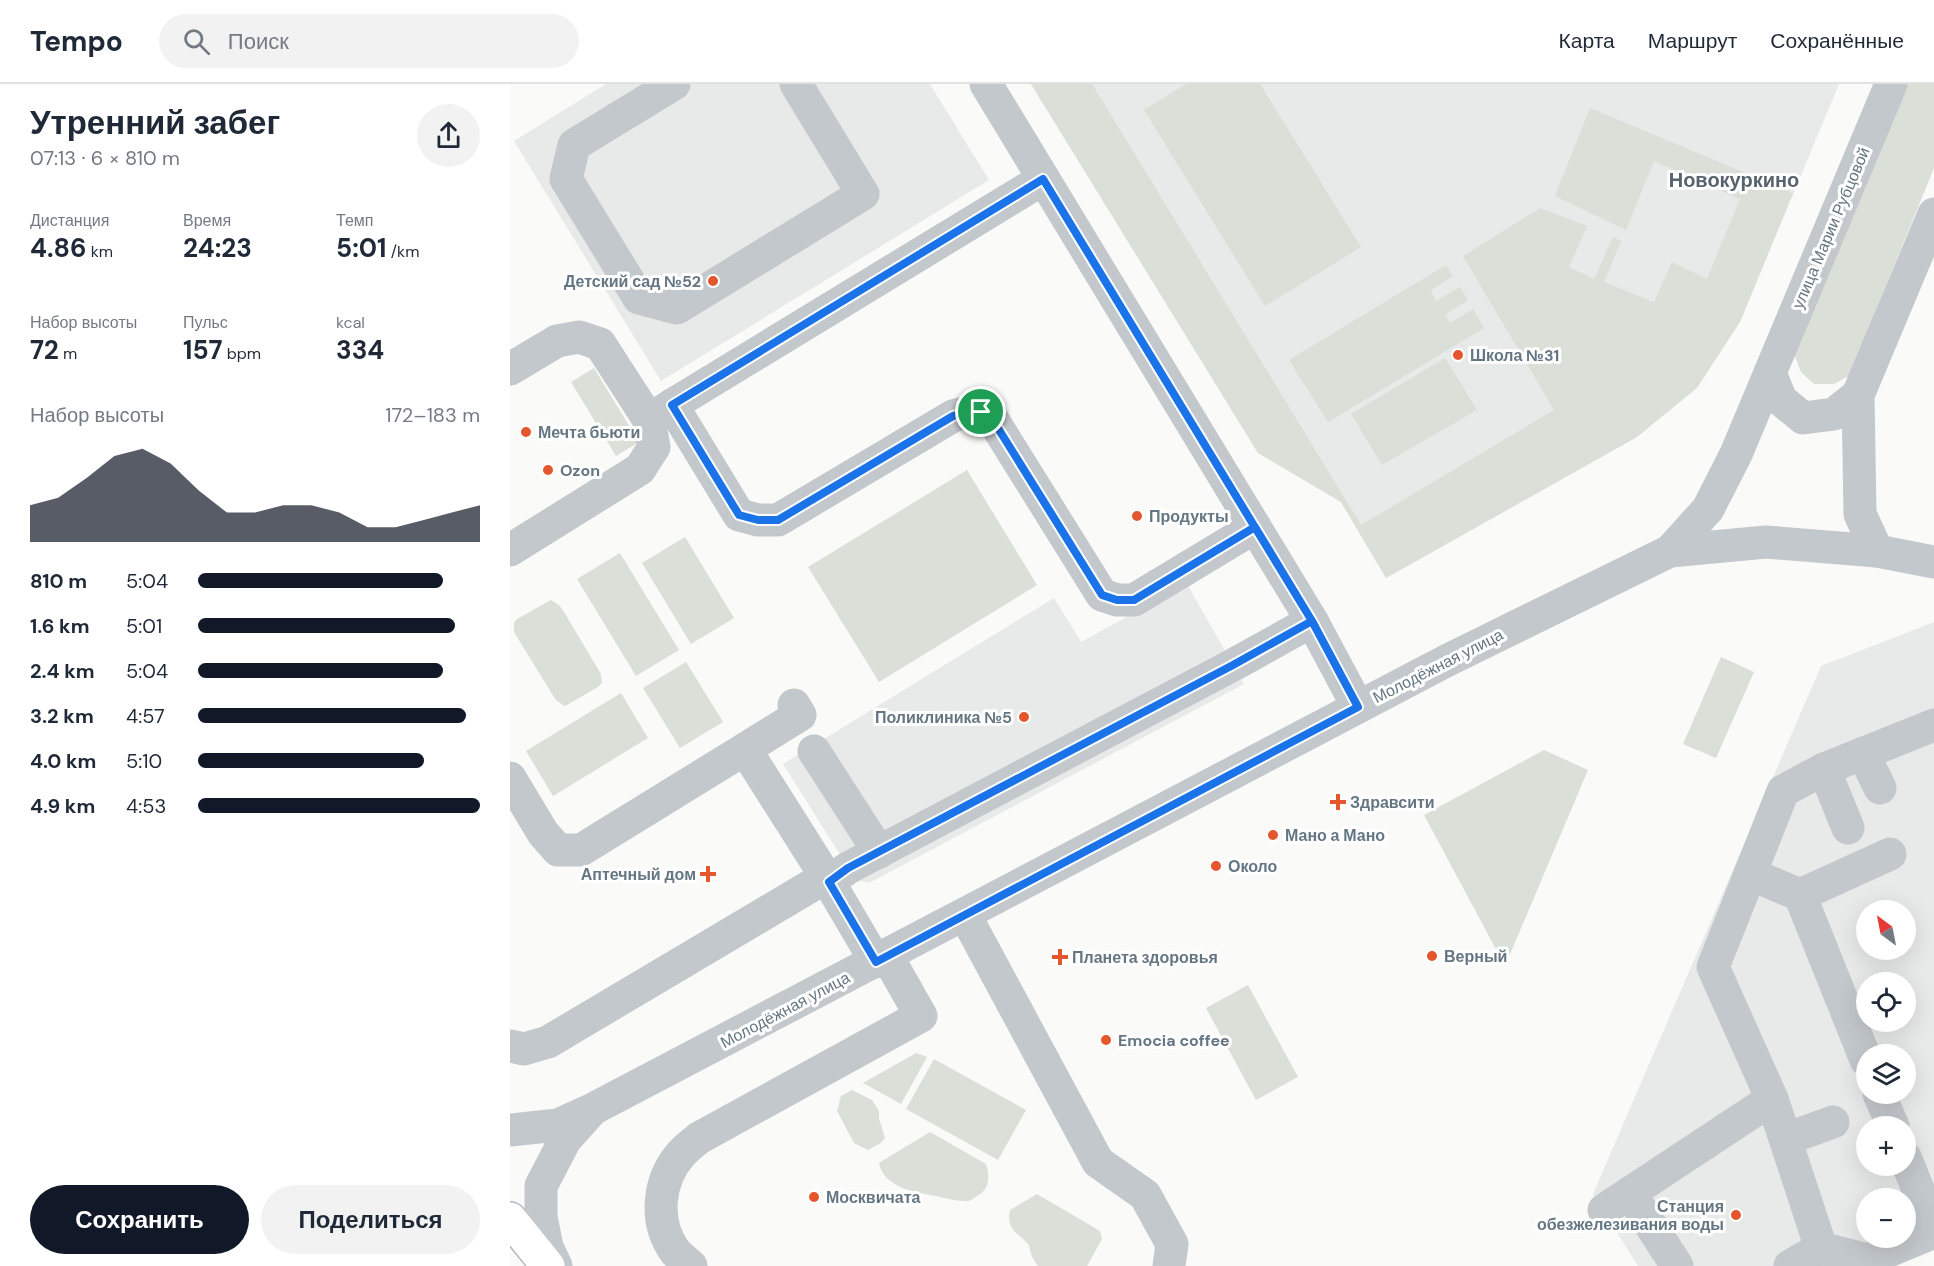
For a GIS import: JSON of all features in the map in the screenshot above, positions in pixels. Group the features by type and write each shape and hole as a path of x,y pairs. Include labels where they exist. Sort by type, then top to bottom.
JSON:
{"main road":[{"path":"510,1220 548,1266"}],"street":[{"path":"674,84 574,145 566,179 639,298 677,308 863,194 796,84"},
{"path":"986,84 1312,621 1358,707"},
{"name":"улица Марии Рубцовой","path":"1670,551 1708,509 1736,454 1891,84"},
{"path":"510,550 640,469 654,447 661,412 1043,179"},
{"path":"1877,551 1860,514 1858,395 1934,214"},
{"path":"510,369 557,341 579,337 600,344 661,412 739,515 758,520 778,520 953,416 981,412 991,417 1102,595 1117,600 1134,600 1255,527"},
{"path":"1770,373 1781,400 1803,418 1834,414 1858,395"},
{"name":"Молодёжная улица","path":"510,1130 558,1125 591,1110 1358,707 1561,603 1670,551 1766,542 1877,551 1934,562"},
{"path":"510,1046 524,1048 548,1042 827,879 1312,621"},
{"path":"510,778 543,833 558,850 581,850 800,715 794,705"},
{"path":"1821,1248 1772,1099 1713,966 1783,791 1824,769 1934,724"},
{"path":"691,1266 674,1251 662,1226 661,1197 669,1172 681,1154 699,1138 921,1016 827,879 745,749"},
{"path":"814,751 879,852"},
{"path":"1863,753 1880,788"},
{"path":"1824,769 1848,828"},
{"path":"1800,895 1890,854"},
{"path":"1750,874 1800,895 1860,1044"},
{"path":"965,915 1098,1162 1146,1195 1172,1244 1169,1266"},
{"path":"1677,1266 1617,1201 1772,1099"},
{"name":"Молодёжная улица","path":"556,1266 547,1247 541,1217 541,1186 565,1140 591,1110"},
{"path":"1786,1139 1833,1122"},
{"path":"1790,1266 1821,1248 1867,1260 1934,1231 1912,1176"}],"shaded area":[{"name":"Детский сад №52","path":"606,84 930,84 989,180 661,381 514,141"},
{"name":"Школа №31","path":"1031,84 1839,84 1740,322 1637,437 1386,578 1341,502 1258,453"},
{"path":"1031,84 1092,84 1361,525 1554,410 1463,256 1540,208 1587,226 1569,267 1594,279 1613,237 1621,241 1604,282 1654,302 1672,262 1707,279 1740,199 1654,161 1626,230 1555,196 1590,108 1793,193 1740,322 1697,388 1637,437 1386,578 1341,502 1258,453"},
{"path":"1186,84 1260,84 1361,247 1265,306 1144,110"},
{"path":"1905,84 1934,84 1934,168 1849,376 1834,384 1814,384 1801,372 1794,354"},
{"path":"1446,265 1453,276 1431,290 1436,301 1460,287 1468,300 1445,315 1450,323 1473,309 1484,328 1328,422 1289,360"},
{"path":"1445,358 1477,410 1382,465 1351,414"},
{"path":"594,368 639,442 616,456 571,382"},
{"path":"967,470 1037,585 879,682 808,567"},
{"path":"685,537 734,618 691,644 642,563"},
{"path":"620,553 679,650 636,676 577,579"},
{"path":"1187,584 1244,684 869,883 856,880 783,764 1054,598 1081,642"},
{"path":"551,600 564,612 601,674 602,683 598,687 565,706 552,694 514,632 514,623 517,619"},
{"path":"1934,622 1934,1250 1895,1266 1638,1266 1593,1194 1821,666"},
{"path":"1721,657 1754,672 1716,758 1683,744"},
{"path":"686,662 723,722 680,748 643,688"},
{"path":"621,693 648,738 553,796 526,751"},
{"path":"1544,750 1588,770 1505,966 1424,815"},
{"path":"1248,985 1298,1077 1256,1100 1206,1008"},
{"path":"916,1053 927,1057 901,1104 863,1083"},
{"path":"934,1059 1026,1110 998,1160 906,1109"},
{"path":"852,1090 872,1100 879,1111 885,1138 868,1150 854,1143 837,1111 841,1096"},
{"path":"930,1132 986,1164 988,1182 981,1193 968,1201 954,1200 910,1190 887,1178 879,1163"},
{"path":"1037,1194 1100,1231 1102,1239 1087,1266 1038,1266 1036,1264 1029,1245 1011,1227 1009,1217 1010,1210"}],"place":[{"name":"Детский сад №52","path":"713,281"},
{"name":"Школа №31","path":"1458,355"},
{"name":"Мечта бьюти","path":"526,432"},
{"name":"Ozon","path":"548,470"},
{"name":"Продукты","path":"1137,516"},
{"name":"Поликлиника №5","path":"1024,717"},
{"name":"Здравсити","path":"1338,802"},
{"name":"Мано а Мано","path":"1273,835"},
{"name":"Около","path":"1216,866"},
{"name":"Аптечный дом","path":"708,874"},
{"name":"Верный","path":"1432,956"},
{"name":"Планета здоровья","path":"1060,957"},
{"name":"Emocia coffee","path":"1106,1040"},
{"name":"Москвичата","path":"814,1197"},
{"name":"Станция обезжелезивания воды","path":"1736,1215"}],"district":[{"name":"Новокуркино","path":"1734,180"}],"route":[{"path":"981,412 953,416 778,520 758,520 739,515 672,405 1043,179 1312,621 1358,707 876,962 829,882 848,868 1312,621 1255,527 1134,600 1117,600 1102,595 991,417 981,412"}]}
